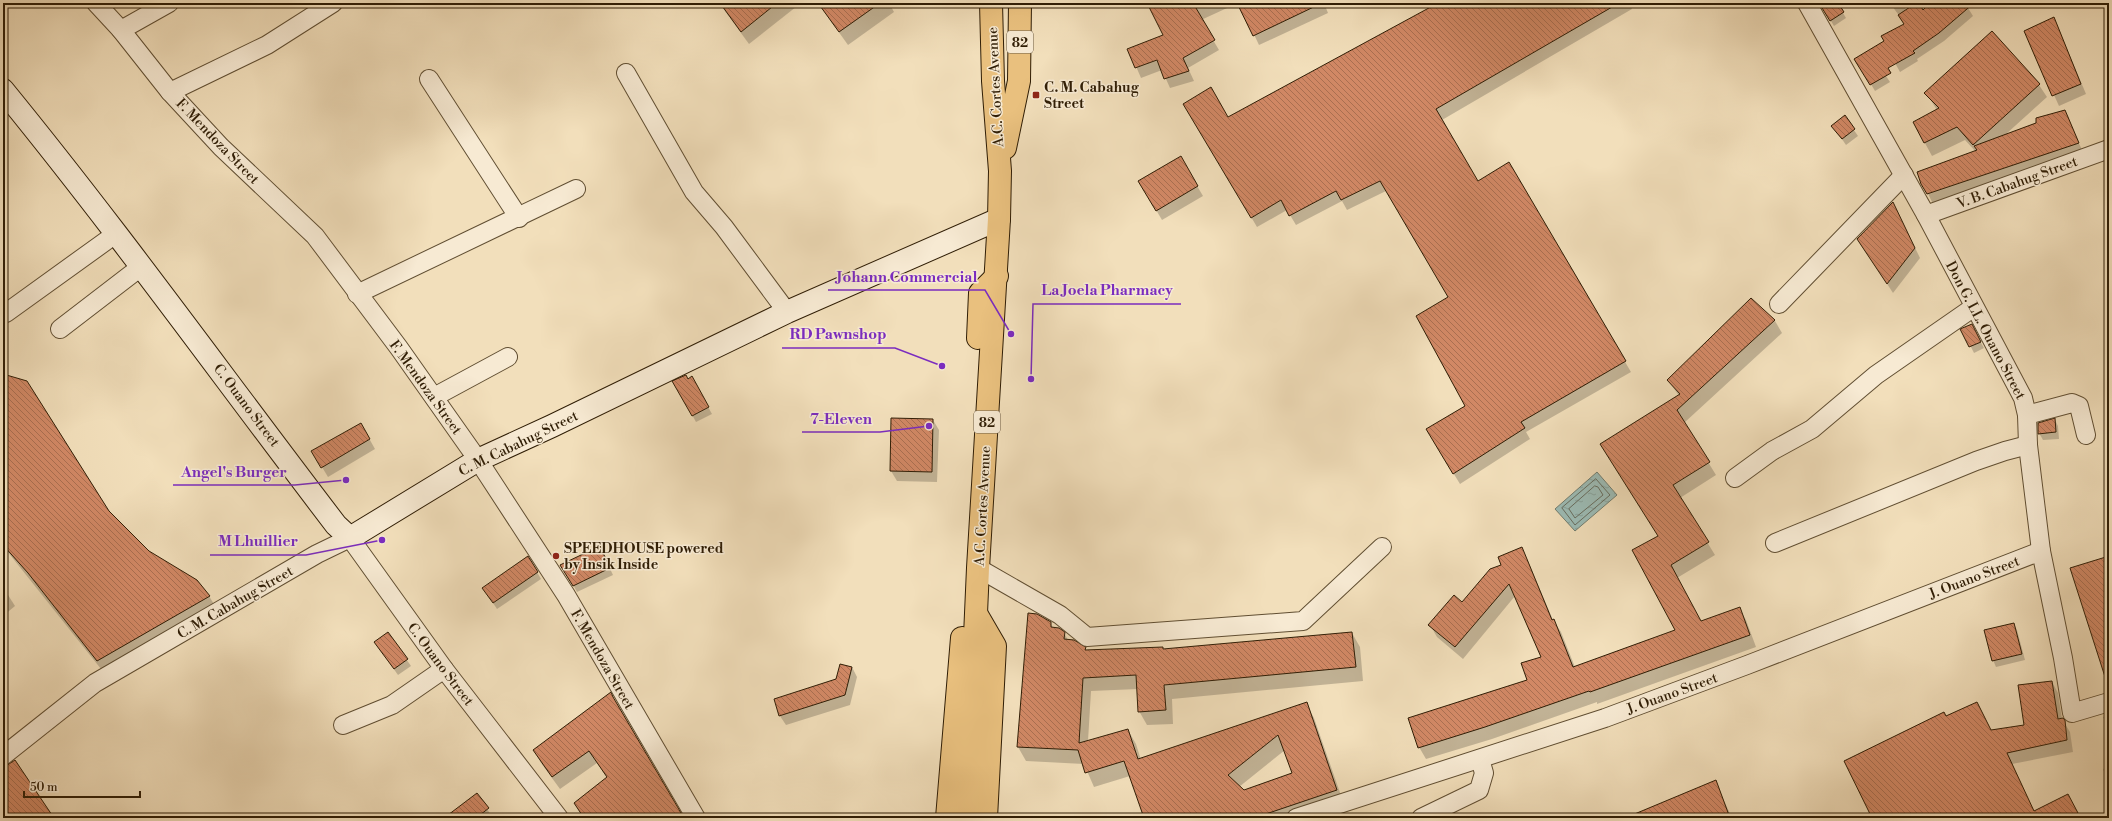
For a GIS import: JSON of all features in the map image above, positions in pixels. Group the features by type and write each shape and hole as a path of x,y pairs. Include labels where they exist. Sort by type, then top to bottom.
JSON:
{"main road":[{"name":"A.C. Cortes Avenue","path":"967,818 978,568 997,276 999,219 1000,171 993,81 991,3"},
{"name":"A.C. Cortes Avenue","path":"1000,171 1019,81 1020,3"},
{"path":"947,818 968,555 980,292 997,276"},
{"path":"977,615 995,646 986,818"}],"street":[{"name":"F. Mendoza Street","path":"96,3 170,92 221,147 315,236 434,397 478,460 566,595 696,818"},
{"path":"120,30 169,3"},
{"path":"170,92 267,45 333,3"},
{"name":"Don G. LL. Ouano Street","path":"1807,3 1926,214 1974,308 2023,398 2027,415 2028,445 2041,551 2063,658 2072,713 2109,702"},
{"path":"626,73 694,192 724,227 786,312"},
{"path":"429,79 519,218"},
{"name":"C. Ouano Street","path":"3,90 117,233 332,519 350,538 444,669 559,818"},
{"name":"V. B. Cabahug Street","path":"1926,214 2109,149"},
{"path":"1779,304 1904,175"},
{"path":"357,294 519,218 576,189"},
{"name":"C. M. Cabahug Street","path":"3,756 95,683 317,554 350,538 478,460 552,426 786,312 999,219"},
{"path":"6,313 117,233"},
{"path":"60,329 142,266"},
{"path":"1735,478 1772,450 1812,428 1876,375 1974,308"},
{"path":"434,397 508,357"},
{"path":"2027,415 2072,403 2079,406 2086,434"},
{"path":"1775,543 1843,517 1976,461 2028,445"},
{"path":"978,568 1060,615 1087,637 1303,621 1382,547"},
{"name":"J. Ouano Street","path":"1296,818 1605,718 1747,665 2041,551"},
{"path":"343,725 392,705 444,669"},
{"path":"1421,818 1479,790 1484,773 1480,759"}],"water":[{"path":"1597,472 1617,495 1575,531 1555,509"}],"building":[{"path":"720,3 777,3 741,32"},
{"path":"818,3 880,3 839,32"},
{"path":"1147,3 1193,3 1215,40 1183,58 1189,71 1164,79 1157,60 1135,68 1127,49 1163,35"},
{"path":"1237,3 1322,3 1253,36"},
{"path":"1438,3 1619,3 1436,109 1478,181 1509,162 1626,361 1521,422 1525,428 1453,474 1426,429 1465,406 1416,316 1448,297 1380,181 1341,200 1336,191 1289,216 1281,200 1251,218 1183,104 1211,87 1228,117"},
{"path":"1819,3 1838,3 1844,12 1830,21"},
{"path":"1916,3 1919,3 1923,10 1930,3 1974,3 1939,33 1913,51 1915,53 1888,68 1891,73 1870,85 1854,59 1884,41 1881,36 1904,24 1898,15"},
{"path":"2054,17 2081,84 2052,96 2024,31"},
{"path":"1992,31 2040,84 1973,145 1957,127 1924,143 1913,122 1939,108 1924,93"},
{"path":"2065,110 2079,143 1927,194 1921,184 1917,172 1977,150 1974,146 2036,123 2036,118"},
{"path":"1845,115 1855,129 1842,139 1831,126"},
{"path":"1181,156 1198,186 1156,211 1138,181"},
{"path":"1893,202 1915,248 1887,284 1857,239"},
{"path":"1751,298 1775,320 1677,410 1710,462 1673,485 1709,542 1671,565 1701,621 1740,607 1750,635 1590,692 1589,691 1485,727 1418,748 1408,718 1527,680 1521,663 1541,657 1509,584 1455,647 1428,625 1454,595 1462,602 1490,569 1501,565 1498,557 1522,547 1552,620 1554,619 1573,667 1675,630 1632,550 1658,536 1600,444 1680,394 1667,380"},
{"path":"1972,324 1981,342 1969,347 1960,329"},
{"path":"3,374 27,381 109,511 149,551 197,580 210,596 97,661 28,573 3,545"},
{"path":"686,375 688,379 692,376 709,407 692,416 672,381"},
{"path":"891,418 933,419 932,472 890,471"},
{"path":"2055,418 2056,432 2038,434 2038,423"},
{"path":"361,423 370,439 321,468 311,451"},
{"path":"600,546 610,568 573,586 560,565"},
{"path":"528,556 538,572 493,603 482,588"},
{"path":"2109,556 2109,679 2106,680 2070,568"},
{"path":"1028,613 1037,614 1051,622 1051,627 1059,628 1065,632 1064,639 1074,640 1086,647 1085,650 1163,647 1163,649 1352,632 1356,667 1164,685 1166,710 1138,712 1136,675 1083,678 1079,743 1128,729 1138,759 1307,702 1337,790 1254,818 1144,818 1124,761 1085,773 1078,750 1017,747","holes":["1278,735 1292,773 1244,790 1228,775"]},
{"path":"2014,623 2022,654 1992,661 1984,630"},
{"path":"388,632 408,659 394,669 374,642"},
{"path":"840,664 852,667 845,695 779,716 774,699 836,679"},
{"path":"2052,681 2058,719 2063,718 2065,720 2067,740 2007,753 2034,811 2068,794 2078,813 2067,818 1872,818 1844,761 1944,712 1946,716 1977,702 1991,730 2024,725 2018,685"},
{"path":"611,692 684,818 584,818 574,803 607,777 589,751 552,777 533,750"},
{"path":"15,760 54,818 3,818 3,768"},
{"path":"1716,780 1730,818 1625,818"},
{"path":"477,793 489,808 476,818 444,818"}],"place":[{"name":"C. M. Cabahug Street","path":"1036,95"},
{"name":"Johann Commercial","path":"1011,334"},
{"name":"RD Pawnshop","path":"942,366"},
{"name":"La Joela Pharmacy","path":"1031,379"},
{"name":"7-Eleven","path":"929,426"},
{"name":"Angel's Burger","path":"346,480"},
{"name":"M Lhuillier","path":"382,540"},
{"name":"SPEEDHOUSE powered by Insik Inside","path":"556,556"}]}
